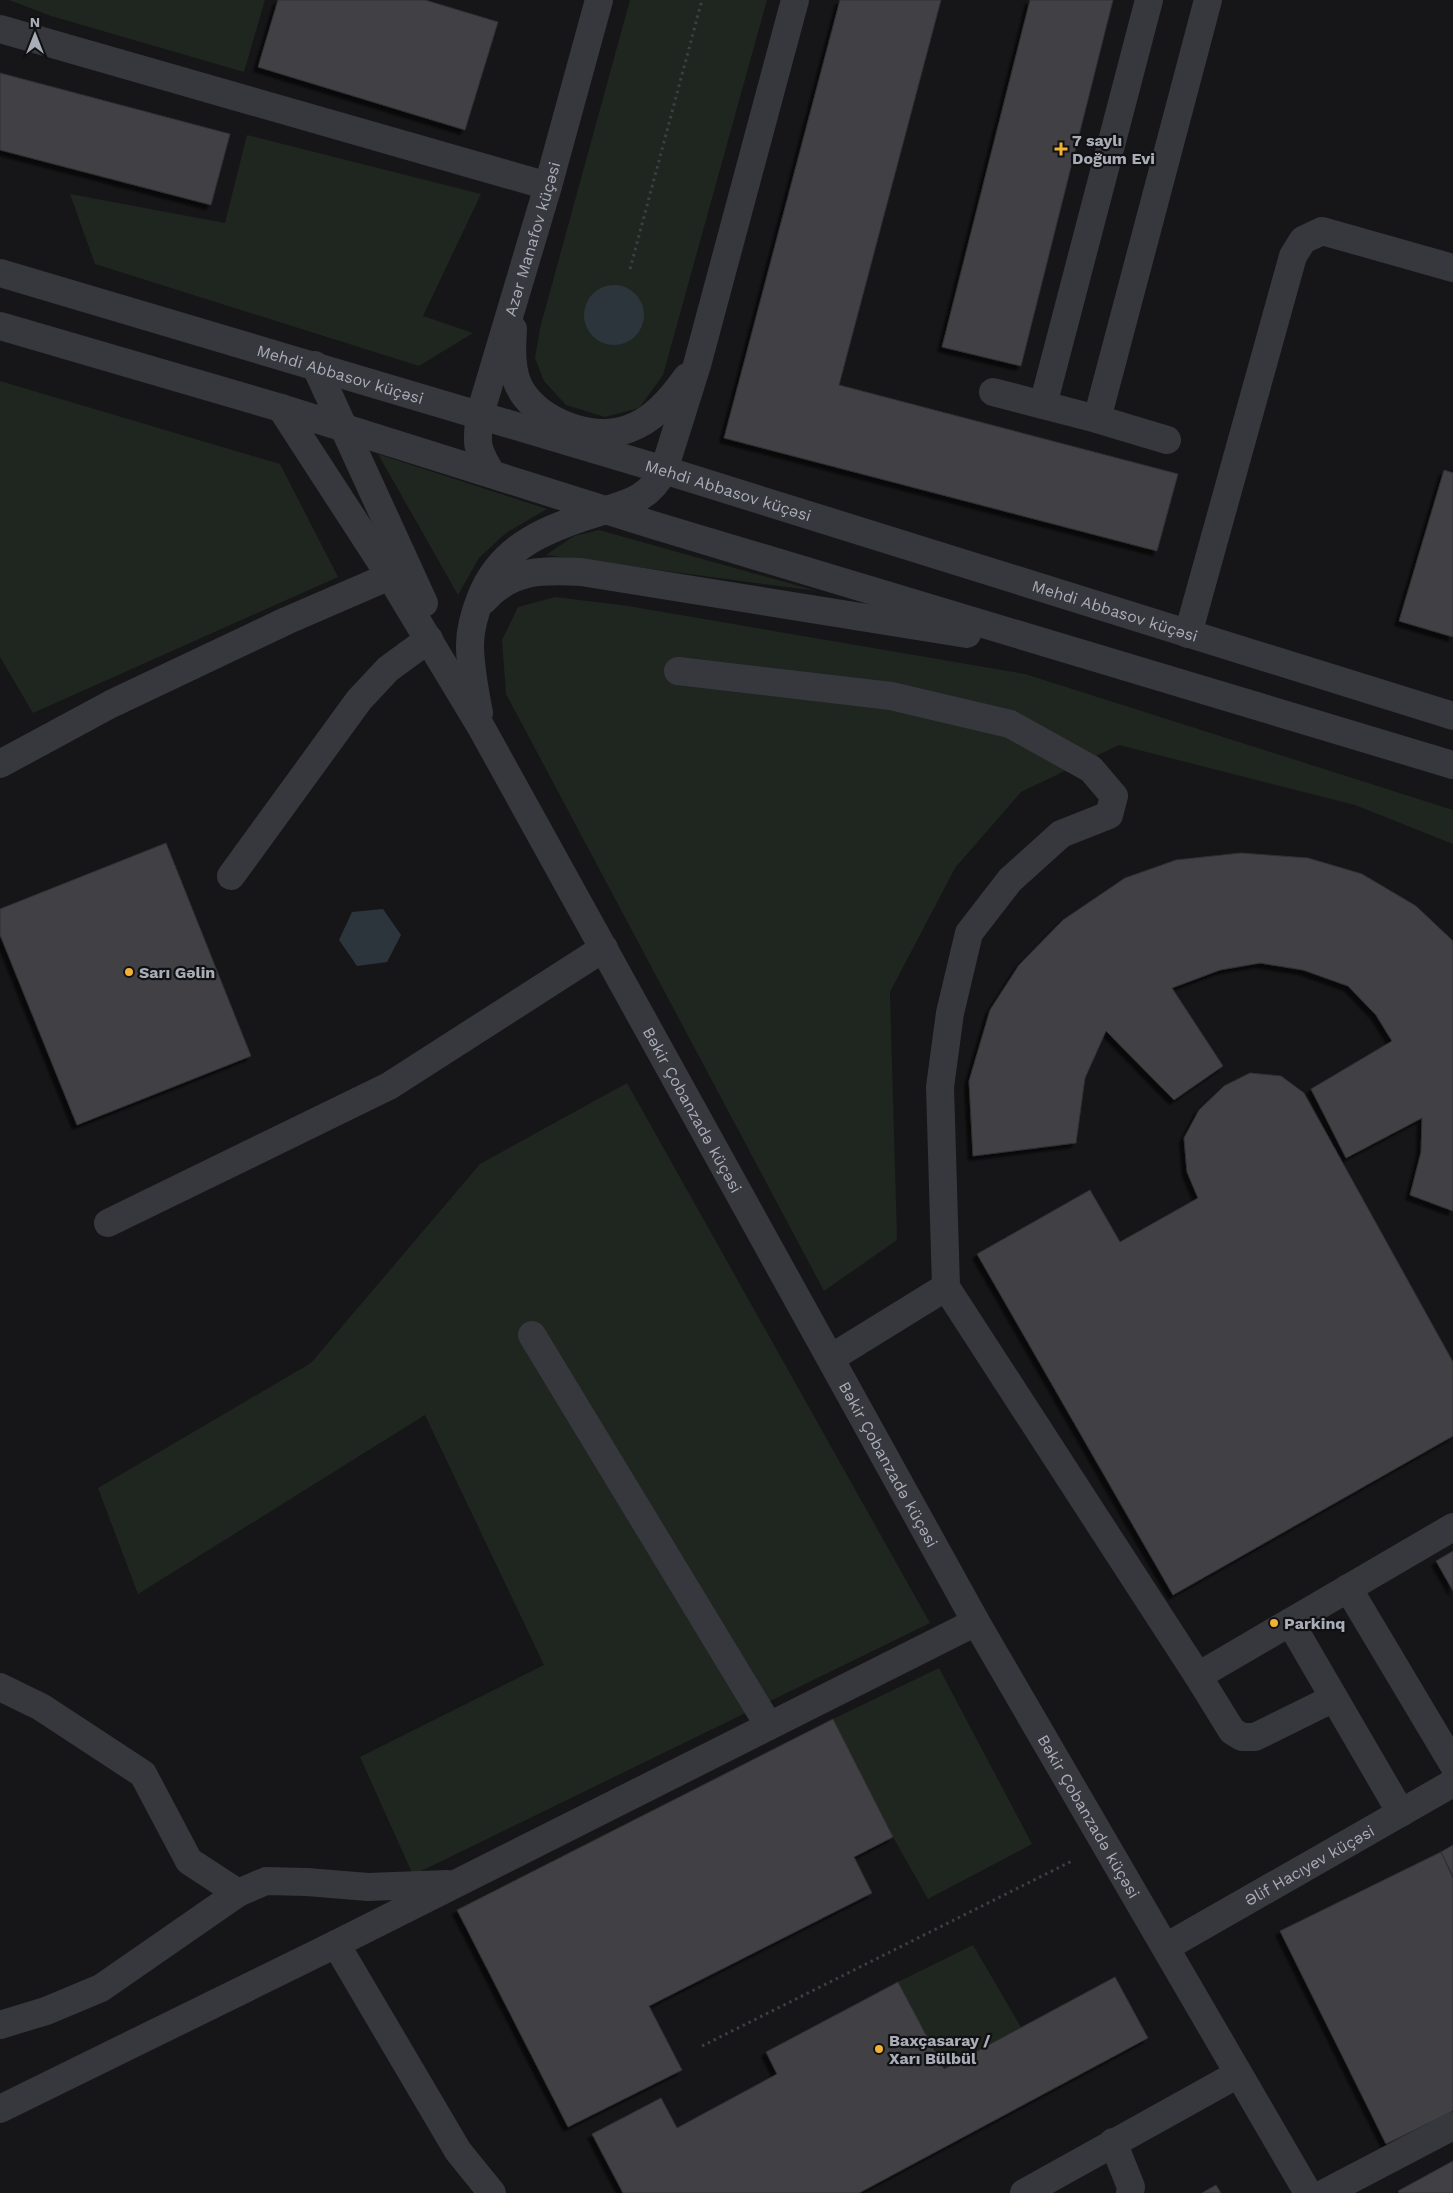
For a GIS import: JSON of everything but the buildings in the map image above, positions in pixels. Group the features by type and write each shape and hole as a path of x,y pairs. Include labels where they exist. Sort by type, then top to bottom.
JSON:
{"street":[{"name":"Azər Manafov küçəsi","path":"492,474 480,455 477,439 480,414 548,186 599,0"},
{"path":"482,727 470,645 476,608 493,573 513,551 534,537 561,524 626,504 645,495 657,483 664,470 697,365 795,0"},
{"path":"1043,405 1148,0"},
{"path":"1097,419 1208,0"},
{"path":"0,29 548,186"},
{"path":"1188,634 1293,256 1303,240 1322,231 1453,268"},
{"name":"Mehdi Abbasov küçəsi","path":"0,273 664,470 1453,716"},
{"path":"513,303 512,352 516,379 529,403 549,418 571,428 602,433 627,430 651,417 669,401 697,365"},
{"path":"0,326 281,408 607,510 1453,765"},
{"path":"315,365 482,727"},
{"path":"993,392 1097,419 1167,440"},
{"path":"281,408 390,576 482,727"},
{"path":"476,608 492,591 508,579 549,571 581,572 1078,652"},
{"path":"0,764 111,704 286,621 390,576"},
{"path":"231,876 359,700 388,669 428,639"},
{"path":"678,671 891,696 1010,724 1091,770 1114,796 1109,815 1061,834 1010,880 969,933 950,1013 940,1087 946,1287 1232,1731 1242,1737 1255,1737 1334,1698"},
{"name":"Bəkir Çobanzadə küçəsi","path":"482,727 976,1622 1308,2193"},
{"path":"108,1223 389,1086 604,948"},
{"path":"831,1358 946,1287"},
{"path":"532,1335 770,1726"},
{"path":"1198,1676 1453,1527"},
{"path":"1348,1588 1453,1764"},
{"path":"0,2109 336,1944 976,1622"},
{"path":"1290,1622 1400,1813"},
{"path":"0,1687 41,1706 143,1774 189,1861 238,1893"},
{"name":"Əlif Hacıyev küçəsi","path":"1166,1947 1453,1783"},
{"path":"0,2025 46,2011 102,1988 238,1893 266,1881 368,1887 456,1883"},
{"path":"336,1944 458,2150 492,2193"},
{"path":"1024,2193 1238,2074"},
{"path":"1325,2193 1453,2126"},
{"path":"1114,2142 1131,2187 1130,2193"}],"path":[{"path":"630,269 702,0"},
{"path":"702,2046 1106,1844"}],"shaded area":[{"path":"9,0 265,0 244,72 51,16"},
{"path":"630,0 767,0 663,375 639,408 605,417 566,405 544,381 535,358 540,328"},
{"path":"247,135 481,194 423,316 473,333 419,366 95,264 70,194 225,223"},
{"path":"608,285 620,285 631,290 639,298 644,309 642,327 631,340 620,345 608,345 597,340 589,332 584,321 584,309 589,298 597,290"},
{"path":"0,381 280,464 338,577 33,713 0,657"},
{"path":"378,454 547,509 506,533 479,558 458,595"},
{"path":"599,530 817,591 546,555 574,536"},
{"path":"555,597 628,606 1025,674 1453,810 1453,844 1355,805 1119,745 1021,792 955,868 890,992 897,1240 824,1291 506,694 502,640 518,607"},
{"path":"383,909 401,935 387,962 357,966 339,940 352,912"},
{"path":"627,1083 930,1623 413,1875 360,1757 544,1665 425,1415 138,1594 98,1488 311,1363 480,1164"},
{"path":"939,1668 1032,1844 928,1899 893,1837 833,1719"},
{"path":"973,1945 1021,2027 944,2069 898,1982"}],"place":[{"name":"7 saylı Doğum Evi","path":"1061,149"},
{"name":"Sarı Gəlin","path":"129,972"},
{"name":"Parkinq","path":"1274,1623"},
{"name":"Baxçasaray / Xarı Bülbül","path":"879,2049"}]}
